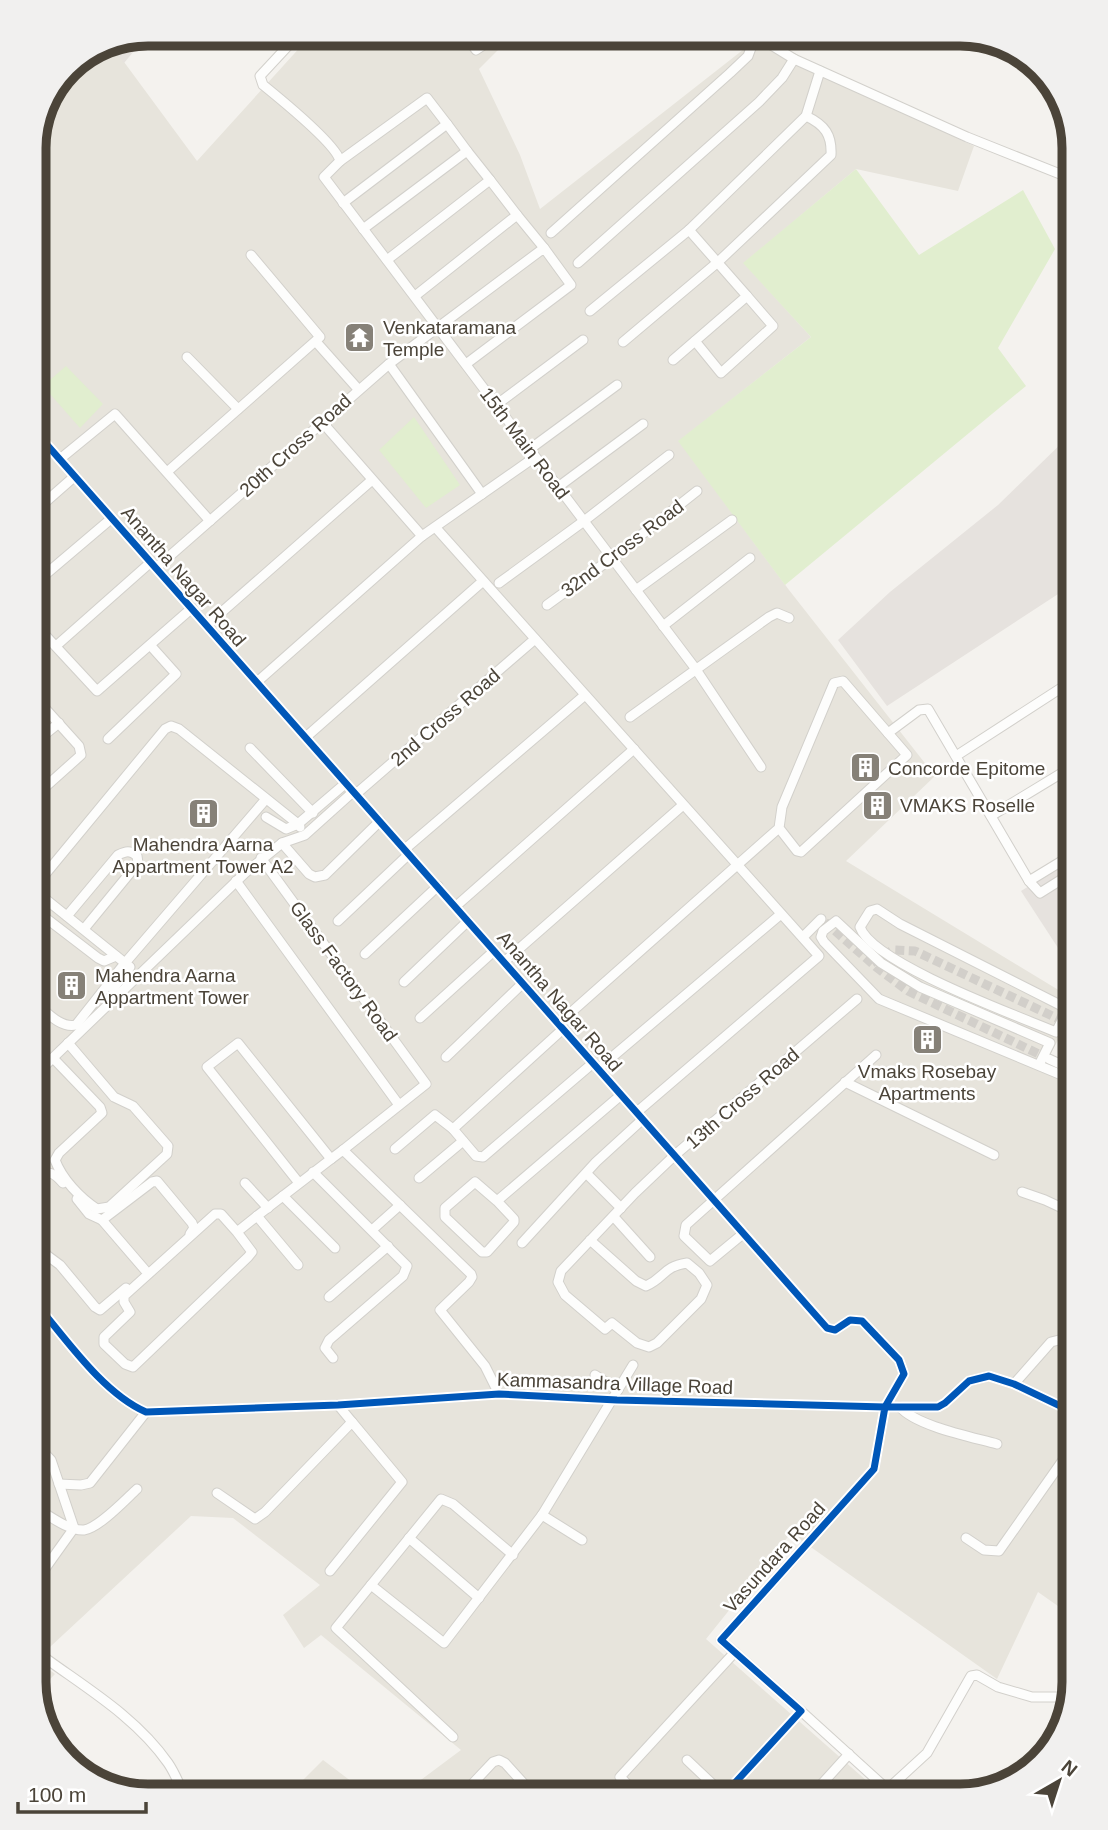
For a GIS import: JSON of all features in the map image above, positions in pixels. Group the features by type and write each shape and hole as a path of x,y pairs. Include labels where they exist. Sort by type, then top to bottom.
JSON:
{"street":[{"path":"287,46 264,70 260,78 263,85 320,135 339,155 340,161 427,98 571,285 466,364"},
{"path":"551,233 730,73 748,56 750,46"},
{"path":"772,46 794,59 967,137 1062,175"},
{"path":"578,263 759,102 782,78 794,59"},
{"path":"590,311 688,230 806,116 820,71"},
{"path":"623,342 718,262 831,155 832,141 827,130 806,116"},
{"path":"343,202 447,124"},
{"path":"363,229 467,151"},
{"name":"15th Main Road","path":"340,161 324,177 695,668 761,767"},
{"path":"387,260 490,180"},
{"path":"415,296 517,215"},
{"path":"688,230 774,326 721,373 695,341"},
{"name":"20th Cross Road","path":"56,646 210,521 388,364 544,248"},
{"path":"167,472 320,337 251,255"},
{"path":"673,360 747,296"},
{"path":"496,405 583,340"},
{"path":"317,344 358,389"},
{"path":"187,357 239,409"},
{"path":"388,364 482,494"},
{"path":"257,682 422,536 482,494 617,385"},
{"path":"60,459 115,414 210,521"},
{"path":"322,422 422,536"},
{"path":"558,487 643,424"},
{"name":"Anantha Nagar Road","path":"46,443 827,1328 835,1330 850,1320 862,1321 899,1360 904,1367 904,1374 885,1407"},
{"path":"499,583 669,455"},
{"path":"46,502 75,476"},
{"path":"207,625 372,480"},
{"name":"32nd Cross Road","path":"547,605 697,491"},
{"path":"46,574 112,517"},
{"path":"636,590 732,520"},
{"path":"436,528 819,956 640,1115 522,1243"},
{"path":"663,626 750,558"},
{"path":"306,737 483,581"},
{"path":"46,636 97,691 192,608"},
{"path":"630,717 769,617 777,614 789,618"},
{"name":"2nd Cross Road","path":"46,1065 261,858 282,843 307,832 535,639"},
{"path":"108,739 176,674 150,645"},
{"path":"453,1129 561,1026 779,828 782,807 834,683 843,681 907,755 801,852 797,851 779,828"},
{"path":"956,756 1062,687"},
{"path":"338,921 407,852 585,695"},
{"path":"888,733 919,710 928,709 1029,881 1040,893 1062,879"},
{"path":"46,710 79,746 81,755 46,787"},
{"path":"46,733 58,723"},
{"path":"46,872 164,729 171,726 179,729 307,832"},
{"path":"250,748 313,813"},
{"path":"456,907 634,749"},
{"path":"991,816 1062,773"},
{"path":"266,817 286,829 298,824 346,783"},
{"path":"46,1011 63,1025 76,1025 125,963 265,799"},
{"path":"504,962 683,805"},
{"path":"282,843 309,874 314,877 325,875 380,821"},
{"path":"67,916 118,855 125,851 132,852 137,856 138,863 84,929"},
{"name":"Glass Factory Road","path":"236,881 399,1105 426,1084 261,858"},
{"path":"1029,881 1062,861"},
{"path":"365,954 438,886"},
{"path":"46,899 130,967 113,989 117,996"},
{"path":"1039,1065 1050,1043 920,987 881,964 860,927 870,911 877,909 900,924 1062,1006"},
{"path":"395,1149 435,1115 453,1129 476,1156 483,1157 781,914"},
{"path":"46,918 97,958 104,961 116,956"},
{"path":"803,937 821,919"},
{"path":"404,982 468,921"},
{"path":"1062,1024 1056,1032 930,978 872,947 836,921 821,937 879,999 1062,1075"},
{"path":"420,1018 494,951"},
{"path":"446,1057 523,983"},
{"name":"13th Cross Road","path":"590,1240 636,1281 646,1286 671,1265 687,1263 699,1273 707,1285 701,1299 657,1343 649,1347 637,1343 612,1323 605,1329 565,1295 558,1282 561,1270 590,1240 614,1217 621,1208 675,1155 857,999"},
{"path":"53,1058 100,1107 102,1113 59,1153 55,1160 58,1168 85,1202 97,1209 109,1207 167,1154 168,1146 133,1106 114,1097 68,1043"},
{"path":"299,1183 207,1067 239,1043 331,1159"},
{"path":"744,1233 710,1261 684,1236 686,1225 876,1055"},
{"path":"1049,1059 1062,1066"},
{"path":"845,1082 994,1155"},
{"path":"497,1201 621,1095"},
{"path":"237,1232 399,1105"},
{"path":"419,1178 463,1141"},
{"path":"343,1150 471,1274 469,1282 441,1312 485,1366 499,1394"},
{"path":"46,1172 56,1175 89,1214 102,1220 145,1270"},
{"path":"313,1172 407,1266 406,1271 329,1340 326,1348 333,1358"},
{"path":"587,1174 621,1208"},
{"path":"46,1255 60,1265 100,1310 194,1228 160,1183 152,1182 102,1220"},
{"path":"475,1182 497,1201 514,1222 485,1253 445,1217 445,1208 475,1182"},
{"path":"245,1183 268,1208"},
{"path":"1022,1192 1062,1209"},
{"path":"283,1196 335,1248"},
{"path":"372,1230 400,1205"},
{"path":"215,1214 221,1214 237,1232 251,1252 248,1257 133,1367 128,1367 104,1344 104,1337 130,1312 124,1302 124,1296 215,1214"},
{"path":"257,1216 298,1265"},
{"path":"614,1217 650,1257"},
{"path":"329,1297 388,1247"},
{"path":"46,1315 95,1372 125,1400 146,1412 90,1483 59,1484"},
{"path":"1014,1384 1051,1342 1062,1339"},
{"path":"371,1585 444,1643 542,1515 633,1365"},
{"path":"595,1375 618,1390"},
{"path":"885,1407 941,1406 962,1385 982,1376 996,1377 1062,1407"},
{"name":"Kammasandra Village Road","path":"146,1412 338,1405 499,1394 612,1400 885,1407"},
{"path":"330,1571 402,1482 338,1405"},
{"name":"Vasundara Road","path":"734,1652 721,1640 874,1469 885,1407"},
{"path":"900,1407 906,1414 955,1433 997,1444"},
{"path":"217,1493 255,1519 265,1513 352,1422"},
{"path":"46,1455 51,1460 74,1528"},
{"path":"966,1538 984,1550 999,1551 1062,1461"},
{"path":"46,1513 74,1528 86,1530 100,1522 137,1489"},
{"path":"453,1737 336,1628 440,1499 453,1504 513,1555"},
{"path":"542,1515 582,1541"},
{"path":"46,1567 74,1528"},
{"path":"409,1538 480,1598"},
{"path":"627,1784 620,1777 734,1652 882,1784"},
{"path":"46,1658 106,1701 144,1734 169,1764 179,1784"},
{"path":"893,1784 927,1753 971,1676 978,1675 998,1687 1032,1697 1062,1697"},
{"path":"734,1784 802,1711"},
{"path":"822,1784 849,1754"},
{"path":"687,1759 711,1784"},
{"path":"472,1784 492,1762 499,1760 523,1784"}],"shaded area":[{"path":"138,46 124,63 115,51"},
{"path":"301,46 502,46 479,69 520,155 540,209 748,46 762,46 974,146 958,191 856,169 744,263 811,337 679,441 789,590 935,776 846,861 1062,992 1062,1033 1043,1067 1062,1078 1062,1609 1038,1592 997,1679 791,1533 706,1639 870,1784 415,1784 461,1750 321,1635 304,1648 283,1615 320,1585 233,1518 191,1516 46,1651 47,127 53,108 75,75 116,51 197,161"},
{"path":"1062,443 1062,592 887,706 838,640 890,592 998,505"},
{"path":"1062,866 1062,954 1021,891"},
{"path":"46,1667 55,1674 46,1683"},
{"path":"323,1760 355,1784 299,1784"}],"green space":[{"path":"856,169 919,255 1023,190 1055,249 998,348 1026,386 785,585 678,441 811,337 743,263"},
{"path":"66,366 103,404 80,428 46,389 46,383"},
{"path":"414,417 460,485 426,508 379,450"}],"tunnel":[{"path":"825,922 908,991 1049,1059"},
{"path":"872,963 893,950 915,951 1062,1021"}],"cycle path":[{"path":"46,444 827,1328 835,1330 850,1320 862,1321 899,1360 904,1374 885,1407 938,1407 969,1381 989,1376 1014,1384 1062,1407"},
{"path":"46,1316 99,1378 114,1392 146,1412 338,1405 499,1394 885,1407 874,1469 721,1640 801,1711 734,1784"}],"place":[{"name":"Venkataramana Temple","path":"360,338"},
{"name":"Concorde Epitome","path":"865,768"},
{"name":"VMAKS Roselle","path":"877,805"},
{"name":"Mahendra Aarna Appartment Tower A2","path":"203,813"},
{"name":"Mahendra Aarna Appartment Tower","path":"72,986"},
{"name":"Vmaks Rosebay Apartments","path":"927,1040"}]}
